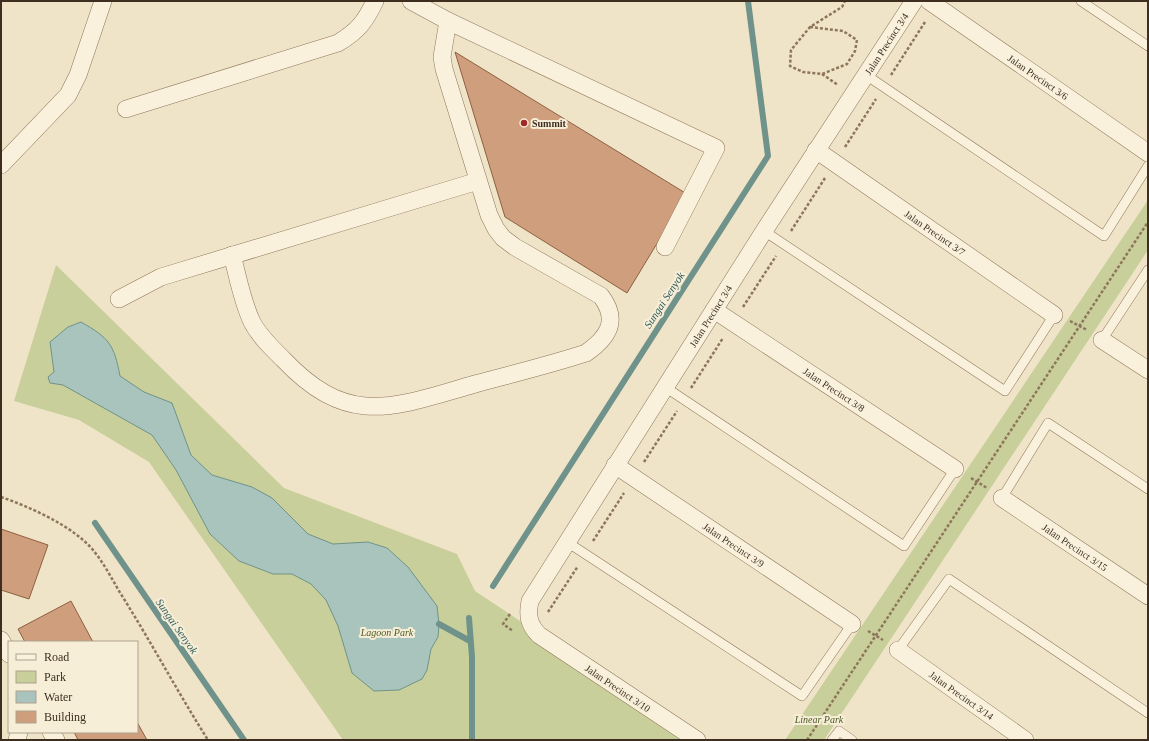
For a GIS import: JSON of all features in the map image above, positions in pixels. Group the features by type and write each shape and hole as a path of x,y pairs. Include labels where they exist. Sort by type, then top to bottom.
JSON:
{"street":[{"path":"1,165 68,95 78,75 104,1"},
{"path":"126,109 338,43 362,25 375,1"},
{"path":"411,1 448,21 716,148 665,247"},
{"name":"Jalan Precinct 3/4","path":"539,635 532,628 529,621 528,612 530,601 764,231 914,1"},
{"name":"Jalan Precinct 3/6","path":"929,1 1148,153"},
{"path":"232,255 246,306 252,322 261,336 310,384 327,395 348,403 367,406 399,405 586,353 605,337 609,328 611,317 609,306 601,296 515,247 503,238 496,229 489,215 444,69 442,57 448,21"},
{"name":"Jalan Precinct 3/7","path":"816,150 1054,315"},
{"path":"119,299 161,276 478,181"},
{"name":"Jalan Precinct 3/8","path":"714,310 955,469"},
{"path":"1102,340 1148,370"},
{"name":"Jalan Precinct 3/9","path":"615,465 852,624"},
{"name":"Jalan Precinct 3/15","path":"1002,498 1148,596"},
{"name":"Jalan Precinct 3/10","path":"539,635 697,740"},
{"path":"1,640 8,652"},
{"name":"Jalan Precinct 3/14","path":"898,650 1026,740"}],"lane":[{"path":"1081,1 1148,46"},
{"path":"866,75 1104,236 1148,166"},
{"path":"764,231 1005,391 1054,315"},
{"path":"1102,340 1148,270"},
{"path":"665,387 904,546 955,469"},
{"path":"1002,498 1048,423 1148,489"},
{"path":"567,542 802,696 852,624"},
{"path":"898,650 949,579 1148,713"},
{"path":"832,740 839,731 852,740"}],"path":[{"path":"844,1 842,7 810,27 790,50 790,66 803,72 822,74 844,88"},
{"path":"810,27 843,31 857,40 855,51 847,64 822,74"},
{"path":"807,740 1148,222"},
{"path":"1054,315 1080,325 1102,340"},
{"path":"955,469 1002,498"},
{"path":"1,497 23,505 65,526 92,549 139,622 178,692 208,740"},
{"path":"852,624 876,635 898,650"}],"green space":[{"name":"Linear Park","path":"1148,200 1148,250 824,740 785,740"},
{"name":"Lagoon Park","path":"56,265 284,488 457,554 475,591 699,740 343,740 149,462 79,420 14,401"}],"water":[{"path":"81,322 98,333 109,343 118,365 120,376 144,392 172,403 191,455 212,475 252,487 272,498 308,534 333,544 368,542 387,548 408,567 437,606 439,624 438,637 431,649 427,670 422,679 399,690 374,691 352,673 338,626 326,600 311,584 292,574 273,574 239,561 210,534 176,470 152,435 63,385 50,383 48,377 54,372 50,342 68,327"}],"building":[{"name":"Summit","path":"455,52 687,194 627,293 505,217"},
{"path":"1,529 48,545 29,599 1,590"},
{"path":"71,601 92,641 24,641 18,629"},
{"path":"138,724 147,740 78,740 74,733 138,733"}],"waterway":[{"name":"Sungai Senyok","path":"493,586 768,156 748,1"},
{"name":"Sungai Senyok","path":"95,523 244,740"},
{"name":"Sungai Senyok","path":"469,618 472,657 472,740"},
{"path":"439,624 470,641"}],"place":[{"name":"Summit","path":"524,123"}]}
